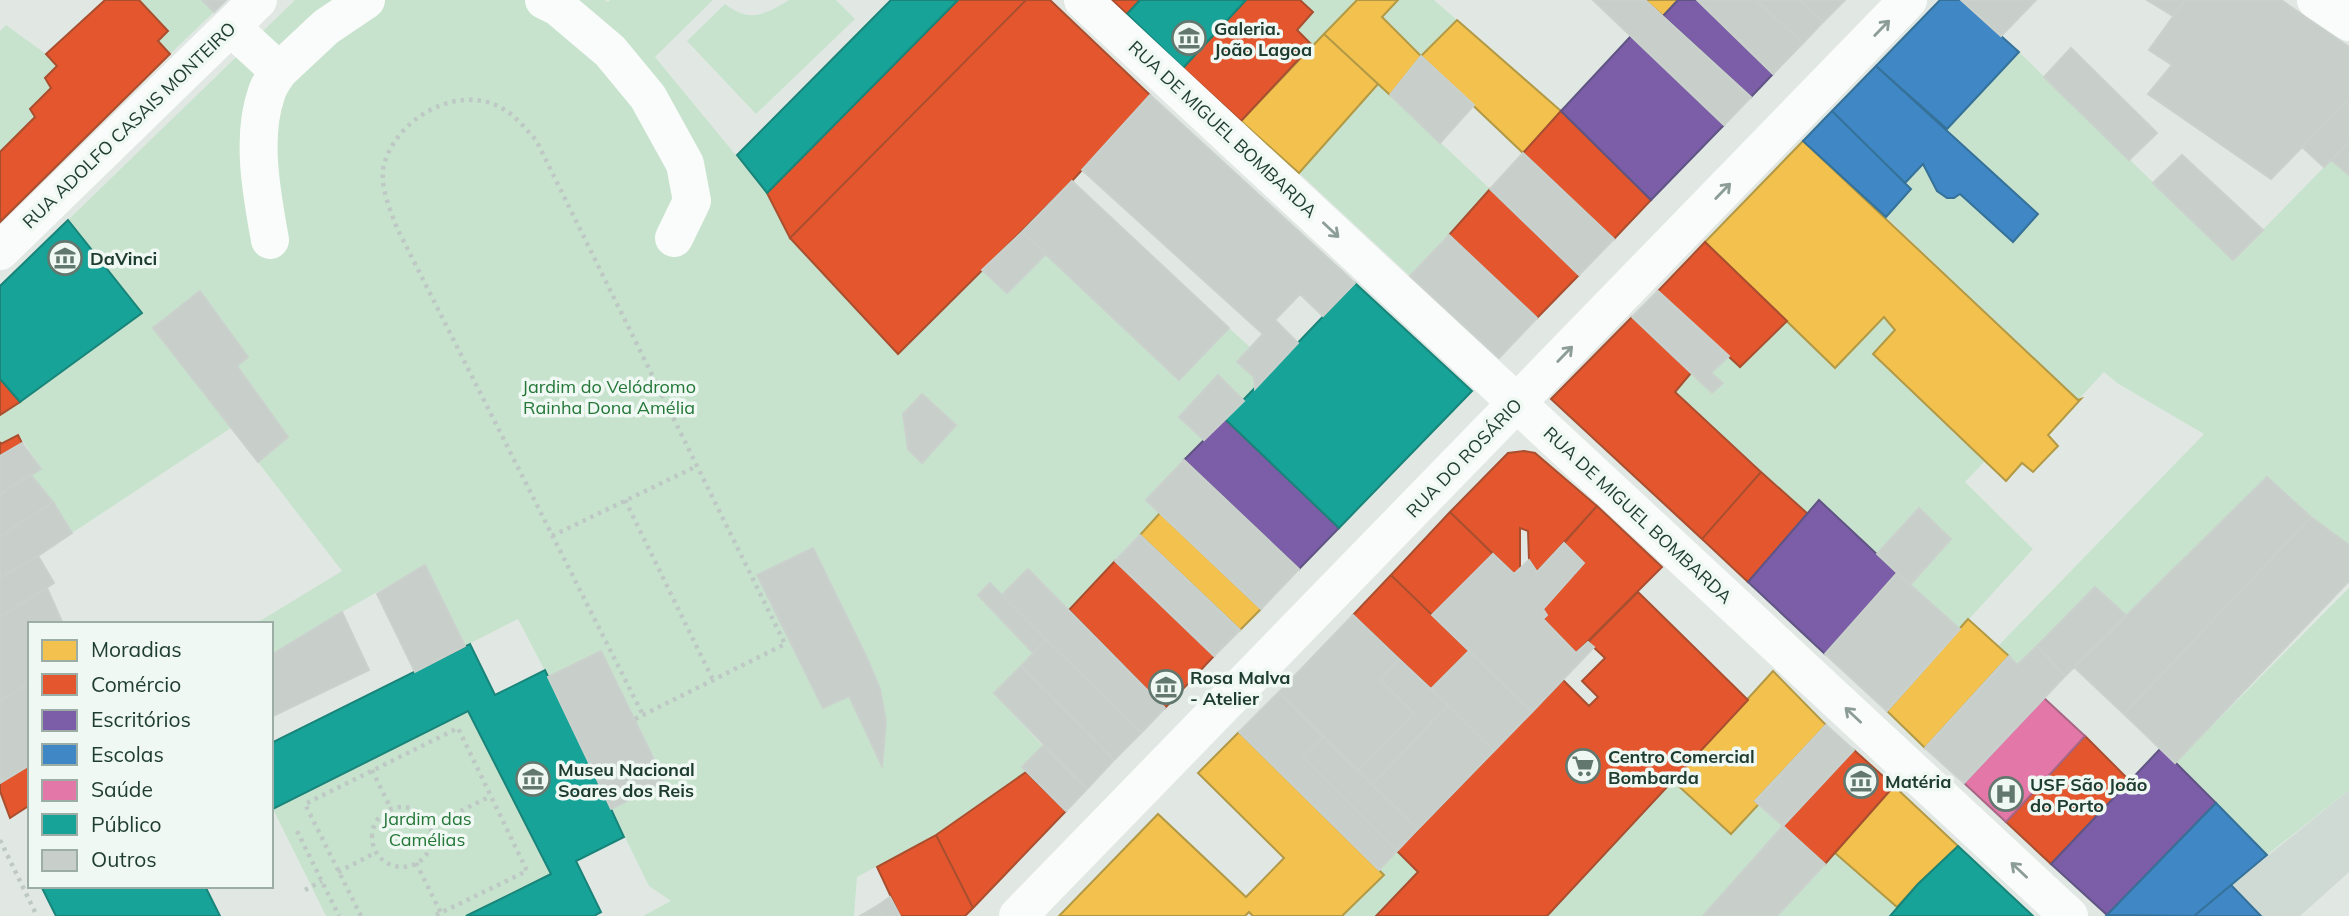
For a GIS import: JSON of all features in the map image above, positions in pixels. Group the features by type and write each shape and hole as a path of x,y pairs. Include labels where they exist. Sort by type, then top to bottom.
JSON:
{"street":[{"name":"RUA ADOLFO CASAIS MONTEIRO","path":"0,250 258,0"},
{"path":"270,240 261,193 259,134 266,94 278,71 326,27 366,0"},
{"path":"544,0 558,7 610,51 648,97 685,164 692,201 674,238"},
{"name":"RUA DE MIGUEL BOMBARDA","path":"1083,0 2070,916"},
{"name":"RUA DO ROSÁRIO","path":"1026,912 1908,0"},
{"path":"2316,0 2349,22"},
{"path":"231,27 278,71"}],"path":[{"path":"635,719 785,645 536,140 520,122 499,106 456,101 433,107 404,131 384,166 384,188 389,206 397,228 643,715"},
{"path":"552,536 697,466"},
{"path":"625,500 713,680"},
{"path":"361,916 305,804 458,728 527,871 434,916"},
{"path":"372,770 391,809"},
{"path":"430,826 491,796"},
{"path":"391,809 411,809 421,814 430,826 429,849 416,863 397,866 375,853 372,841 376,821 391,809"},
{"path":"297,831 339,916"},
{"path":"0,840 37,916"},
{"path":"338,872 375,853"},
{"path":"416,863 441,913"},
{"path":"305,890 322,881"}],"shaded area":[{"path":"2349,790 2349,872 2300,916 2194,916"}],"green space":[{"path":"139,0 202,0 214,12 170,54 158,41 167,31"},
{"name":"Jardim do Velódromo Rainha Dona Amélia","path":"295,0 713,0 655,57 767,193 790,238 898,353 982,270 1007,293 1046,254 1179,379 1229,328 1250,347 1237,362 1254,377 1255,389 1244,401 1218,375 1179,416 1204,440 1146,499 1160,513 1069,610 1028,570 1002,595 990,583 978,594 1033,653 994,694 1043,746 1022,767 1026,772 936,835 857,877 854,916 643,916 671,901 649,886 611,809 665,782 601,651 548,677 518,619 465,646 425,565 273,654 273,622 258,622 342,571 258,462 288,437 237,366 248,357 200,292 154,329 231,428 72,533 53,502 30,474 41,468 19,435 1,444 0,415 141,313 68,220","holes":["922,395 956,425 922,463 908,449 903,415"]},
{"path":"789,0 836,0 855,19 756,114 687,41 725,4 742,13 757,15"},
{"path":"1300,0 1357,0 1312,45 1297,30 1312,12"},
{"path":"1398,0 1434,0 1457,20 1421,56 1382,17"},
{"path":"6,25 46,54 57,66 45,78 51,88 30,109 35,117 0,152 0,31"},
{"path":"2019,52 2233,260 2331,160 2349,175 2349,545 2311,517 2267,478 2127,616 2095,588 2017,665 1998,646 2204,434 2117,383 2104,372 2078,400 1886,217 1911,190 1905,183 1923,164 1937,190 1947,197 1960,194 2013,241 2038,214 1947,129"},
{"path":"1378,84 1490,189 1410,276 1299,173"},
{"path":"1884,317 1895,330 1873,354 1985,461 1965,482 2033,549 1960,629 1910,585 1951,539 1919,508 1877,554 1820,500 1808,514 1675,392 1691,373 1713,393 1722,383 1711,373 1729,356 1740,367 1787,321 1835,367"},
{"path":"2349,588 2349,790 2267,855 2175,763"},
{"name":"Jardim das Camélias","path":"468,711 550,874 466,916 326,916 273,809"},
{"path":"1673,781 1731,834 1759,804 1783,826 1703,916 1547,916"},
{"path":"1397,851 1418,872 1376,916 1342,916 1383,875 1379,870"},
{"path":"1835,853 1897,907 1890,916 1777,916"}],"building: Moradias":[{"path":"1357,0 1398,0 1382,17 1421,56 1390,95 1324,34"},
{"path":"1645,0 1678,0 1663,16"},
{"path":"1457,20 1561,111 1523,153 1421,56"},
{"path":"1324,34 1378,84 1299,173 1241,121"},
{"path":"1803,141 2078,400 2081,399 2048,435 2058,446 2033,472 2022,463 2006,481 1873,354 1895,330 1884,317 1835,368 1705,242"},
{"path":"1160,513 1261,609 1240,630 1140,535"},
{"path":"1968,619 2009,656 1925,748 1887,711"},
{"path":"1773,671 1826,725 1755,801 1759,804 1731,834 1673,781"},
{"path":"1239,732 1384,875 1342,916 1253,916 1249,912 1245,916 1059,916 1158,814 1246,897 1284,858 1198,773"},
{"path":"1894,786 1958,846 1897,907 1835,853"}],"building: Comércio":[{"path":"105,0 139,0 168,31 158,41 170,54 0,222 0,152 35,117 30,109 51,88 45,78 57,66 46,54"},
{"path":"958,0 1026,0 790,238 767,193"},
{"path":"1026,0 1050,0 1150,95 1072,181 898,354 790,238"},
{"path":"1112,0 1140,0 1127,14"},
{"path":"1246,0 1300,0 1313,12 1297,30 1312,45 1241,121 1183,68"},
{"path":"1561,111 1651,200 1614,239 1523,153"},
{"path":"1490,189 1579,275 1537,318 1449,235"},
{"path":"1705,242 1787,321 1740,367 1658,291"},
{"path":"1632,317 1691,373 1675,392 1761,472 1702,539 1551,399"},
{"path":"0,379 20,402 0,415"},
{"path":"18,435 22,443 0,456 0,442 1,444"},
{"path":"1508,453 1535,453 1597,506 1537,572 1529,560 1528,531 1520,528 1520,569 1514,574 1450,512"},
{"path":"1761,472 1808,514 1748,582 1702,539"},
{"path":"1597,506 1662,567 1576,653 1543,619 1547,615 1543,609 1584,563 1564,543"},
{"path":"1450,512 1493,554 1432,615 1391,575"},
{"path":"1115,561 1214,656 1165,708 1069,610"},
{"path":"1391,575 1469,651 1431,689 1353,615"},
{"name":"Centro Comercial Bombarda","path":"1638,592 1748,700 1547,916 1376,916 1418,872 1397,851 1563,680 1589,706 1598,697 1582,681 1605,658 1588,642"},
{"path":"2085,736 2130,781 2051,864 2006,822"},
{"path":"1854,750 1894,786 1825,864 1783,826"},
{"path":"28,766 28,806 10,818 0,791 0,783"},
{"path":"1026,772 1066,811 973,908 936,835"},
{"path":"936,835 973,908 965,916 900,916 877,867"}],"building: Escritórios":[{"path":"1678,0 1697,0 1773,74 1751,97 1663,16"},
{"path":"1631,36 1724,125 1651,200 1561,111"},
{"path":"1225,419 1339,528 1299,569 1184,460"},
{"path":"1819,500 1897,573 1825,654 1748,582"},
{"path":"2161,748 2216,803 2107,915 2051,864"}],"building: Escolas":[{"path":"1940,0 1961,0 2019,52 1947,129 1876,66"},
{"path":"1876,66 2038,214 2013,242 1960,194 1947,198 1937,191 1923,164 1905,183 1832,111"},
{"path":"1832,111 1911,189 1886,217 1803,141"},
{"path":"2216,803 2267,855 2194,916 2107,915"},
{"path":"2231,885 2261,916 2194,916"}],"building: Saúde":[{"path":"2044,698 2085,736 2006,822 1964,783"}],"building: Público":[{"path":"891,0 958,0 767,193 737,155"},
{"path":"1140,0 1246,0 1183,68 1127,14"},
{"path":"68,220 142,313 20,402 0,379 0,286"},
{"path":"1355,283 1472,391 1339,528 1225,419"},
{"path":"470,644 495,695 545,670 624,837 576,861 601,912 594,916 466,916 551,874 468,711 273,809 273,742"},
{"path":"1958,846 2033,916 1890,916 1918,884"},
{"path":"42,888 206,888 220,916 56,916"}],"building: Outros":[{"path":"202,0 226,0 214,12"},
{"path":"1593,0 1645,0 1751,97 1724,125"},
{"path":"1697,0 1756,0 1803,43 1773,74"},
{"path":"1756,0 1800,0 1823,22 1803,43"},
{"path":"1800,0 1845,0 1823,22"},
{"path":"1961,0 2036,0 2001,36"},
{"path":"2147,0 2185,0 2173,16"},
{"path":"2185,0 2281,0 2349,47 2349,99 2271,179 2148,94 2172,65 2149,50"},
{"path":"2071,48 2157,133 2129,160 2044,77"},
{"path":"1421,56 1474,105 1440,143 1390,95"},
{"path":"1150,95 1355,283 1323,316 1300,294 1275,320 1298,343 1255,389 1254,377 1237,362 1263,334 1082,170"},
{"path":"2349,99 2349,142 2324,167 2302,147"},
{"path":"2349,142 2349,175 2331,160"},
{"path":"1523,153 1614,239 1579,275 1490,189"},
{"path":"2182,155 2263,230 2233,260 2153,183"},
{"path":"1072,181 1229,328 1179,380 1022,232"},
{"path":"1022,232 1046,254 1007,293 982,270"},
{"path":"1449,235 1537,318 1499,358 1410,276"},
{"path":"200,291 248,357 237,366 288,437 258,462 153,328"},
{"path":"1658,291 1729,356 1711,373 1723,383 1712,393 1632,317"},
{"path":"1218,375 1244,401 1204,440 1179,417"},
{"path":"922,394 956,425 922,463 908,449 903,414"},
{"path":"22,443 41,469 0,494 0,456"},
{"path":"1184,460 1299,569 1261,609 1146,500"},
{"path":"30,474 53,502 0,536 0,494"},
{"path":"2267,477 2311,517 2124,714 2074,667"},
{"path":"53,502 72,533 0,578 0,536"},
{"path":"1919,508 1951,539 1910,585 1877,554"},
{"path":"2311,517 2349,545 2349,581 2175,763 2124,714"},
{"path":"1140,535 1240,630 1214,656 1115,561"},
{"path":"1564,543 1584,563 1543,609 1547,615 1543,619 1576,653 1588,642 1594,647 1532,712 1432,615 1493,554 1514,574 1529,560 1537,572"},
{"path":"813,548 880,689 886,722 882,766 849,696 823,708 757,575"},
{"path":"38,556 54,583 0,617 0,578"},
{"path":"425,565 465,646 415,672 377,594"},
{"path":"1028,569 1165,708 1141,733 1002,595"},
{"path":"1897,573 1960,629 1887,711 1825,654"},
{"path":"990,583 1046,640 1033,653 978,595"},
{"path":"2095,587 2127,616 2065,676 2037,646"},
{"path":"47,588 62,622 28,622 28,684 0,701 0,617"},
{"path":"342,612 369,670 273,716 273,654"},
{"path":"1353,615 1399,659 1380,680 1414,713 1358,770 1279,692"},
{"path":"1046,640 1141,733 1114,760 1021,666"},
{"path":"2037,646 2065,676 1964,783 1925,748 2009,656 2017,665"},
{"path":"601,651 665,782 611,809 548,677"},
{"path":"1469,651 1532,712 1494,751 1431,689"},
{"path":"1399,659 1448,705 1372,785 1358,770 1414,713 1380,680"},
{"path":"1021,666 1114,760 1087,789 994,693"},
{"path":"28,684 28,766 0,783 0,701"},
{"path":"1279,692 1323,737 1303,757 1397,851 1379,870 1239,732"},
{"path":"1448,705 1494,751 1418,829 1372,785"},
{"path":"1826,725 1854,750 1783,826 1755,801"},
{"path":"1323,737 1418,829 1397,851 1303,757"},
{"path":"1043,746 1087,789 1066,811 1022,767"},
{"path":"1783,826 1825,864 1777,916 1703,916"},
{"path":"890,897 900,916 882,916 877,906"},
{"path":"877,906 882,916 860,916"}],"place":[{"name":"Galeria. João Lagoa","path":"1189,38"},
{"name":"DaVinci","path":"65,258"},
{"name":"Rosa Malva - Atelier","path":"1166,687"},
{"name":"Centro Comercial Bombarda","path":"1583,766"},
{"name":"Museu Nacional Soares dos Reis","path":"533,779"},
{"name":"Matéria","path":"1861,781"},
{"name":"USF São João do Porto","path":"2006,794"}]}
